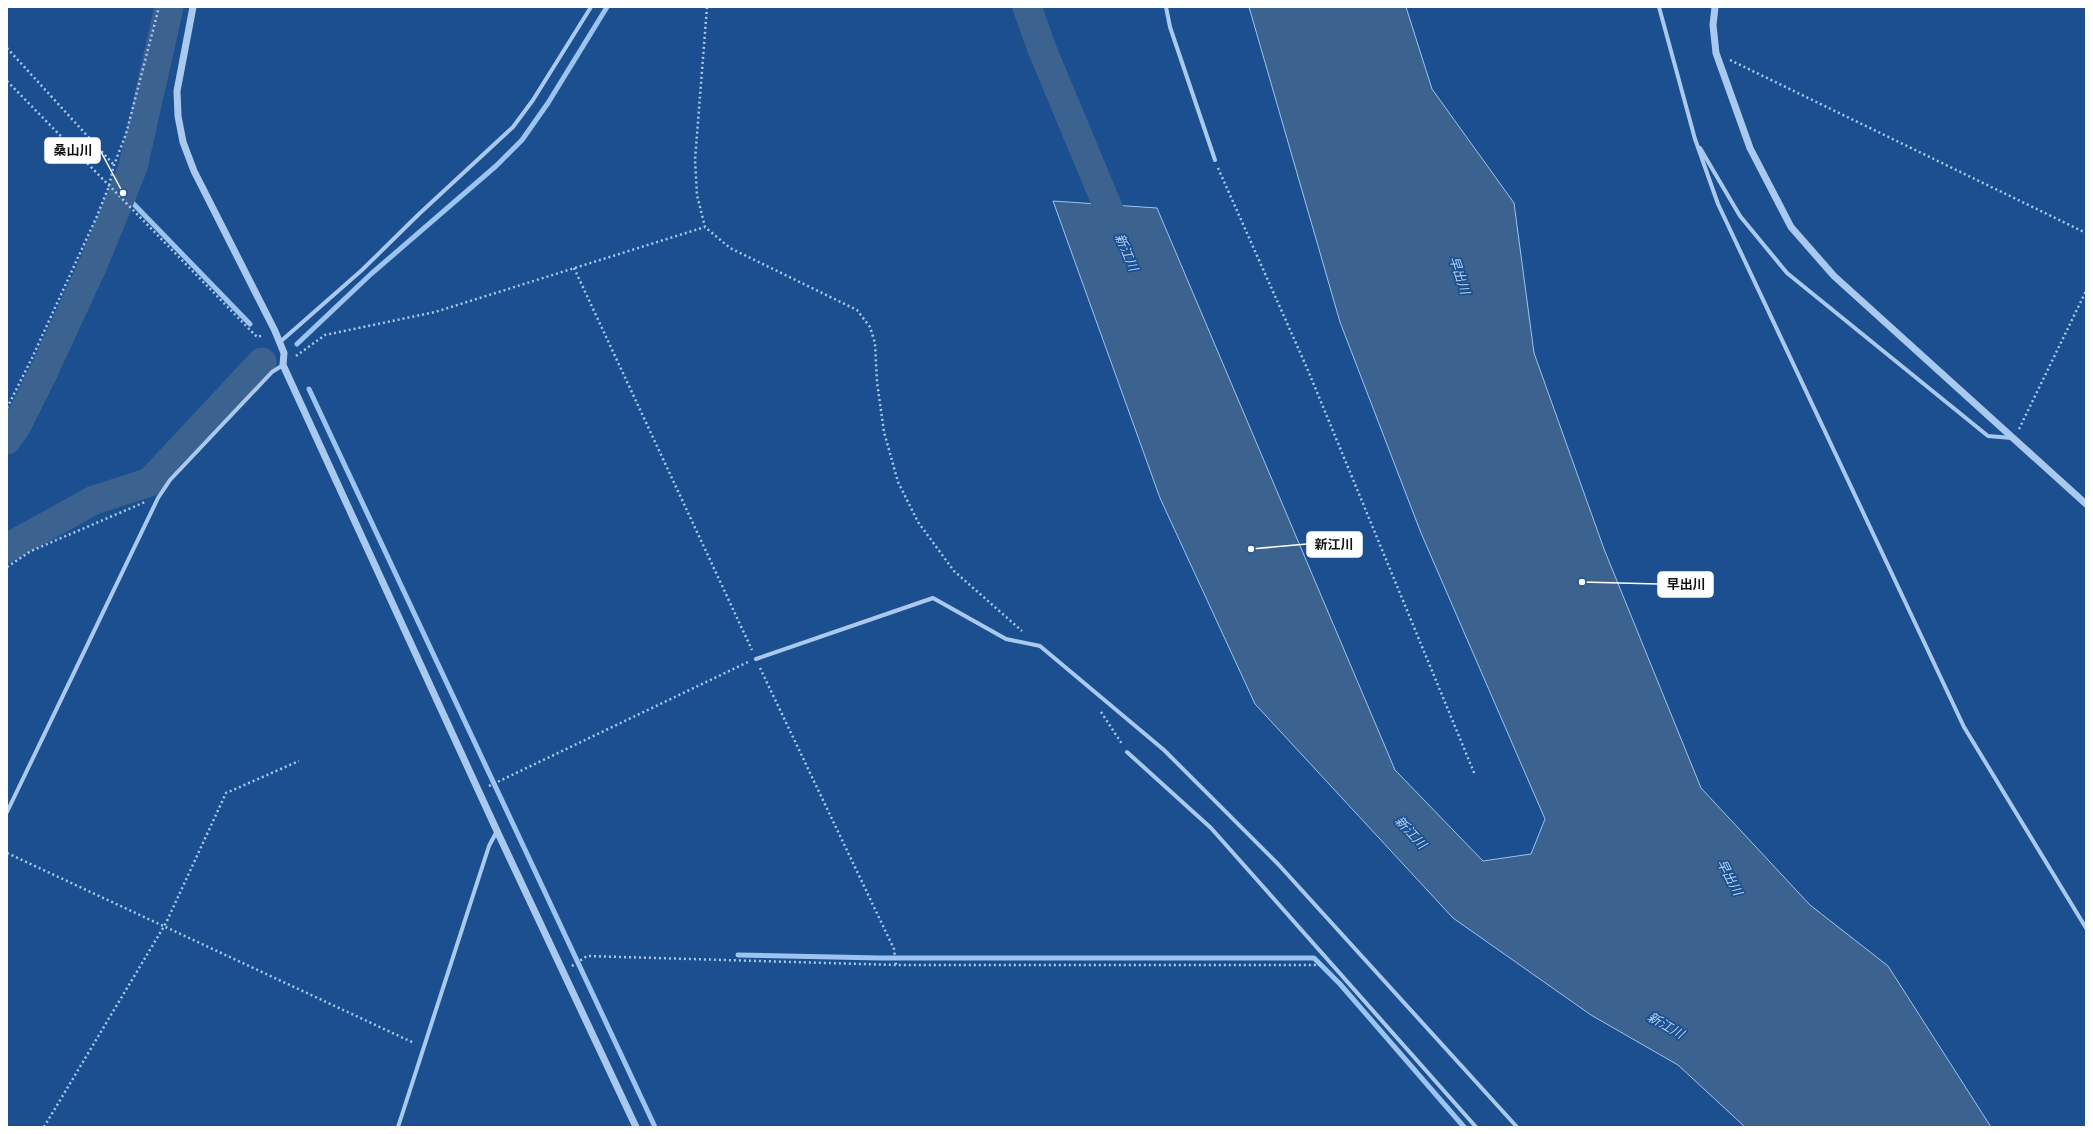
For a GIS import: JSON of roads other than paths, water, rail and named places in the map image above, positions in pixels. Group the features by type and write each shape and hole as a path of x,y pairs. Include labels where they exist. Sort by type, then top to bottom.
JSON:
{"street":[{"path":"193,7 177,91 178,116 183,142 194,170 275,331 284,353 283,365 497,831 636,1127"},
{"path":"280,342 362,270 419,214 512,127 533,100 591,7"},
{"path":"1166,7 1170,27 1215,160"},
{"path":"1659,7 1695,139 1721,211 1964,727 2086,928"},
{"path":"1715,7 1712,25 1716,53 1750,148 1791,227 1834,276 2086,504"},
{"path":"1695,139 1740,216 1787,273 1988,436 2014,438"},
{"path":"7,812 158,498 170,480 272,372 283,365"},
{"path":"756,659 933,598 1006,639 1040,646 1164,750 1278,864 1517,1127"},
{"path":"1127,752 1210,828 1334,965 1476,1127"},
{"path":"398,1127 489,846 497,831"}],"water":[{"path":"1249,7 1406,7 1432,89 1514,203 1534,353 1604,549 1701,788 1810,905 1888,966 1991,1127 1745,1127 1678,1065 1591,1015 1453,918 1255,704 1160,498 1053,201 1157,208 1395,770 1483,861 1531,854 1545,819 1421,533 1340,322"}],"waterway":[{"path":"7,440 16,427 43,373 93,265 133,167 169,7"},
{"path":"297,344 371,274 496,166 522,140 548,103 607,7"},
{"name":"新江川","path":"1027,7 1042,49 1122,241"},
{"path":"123,193 250,324"},
{"path":"7,548 94,500 150,482 262,362"},
{"path":"309,389 655,1127"},
{"path":"738,955 880,958 1314,958 1340,984 1464,1127"}],"place":[{"name":"桑山川","path":"123,193"},
{"name":"新江川","path":"1251,549"},
{"name":"早出川","path":"1582,582"}]}
